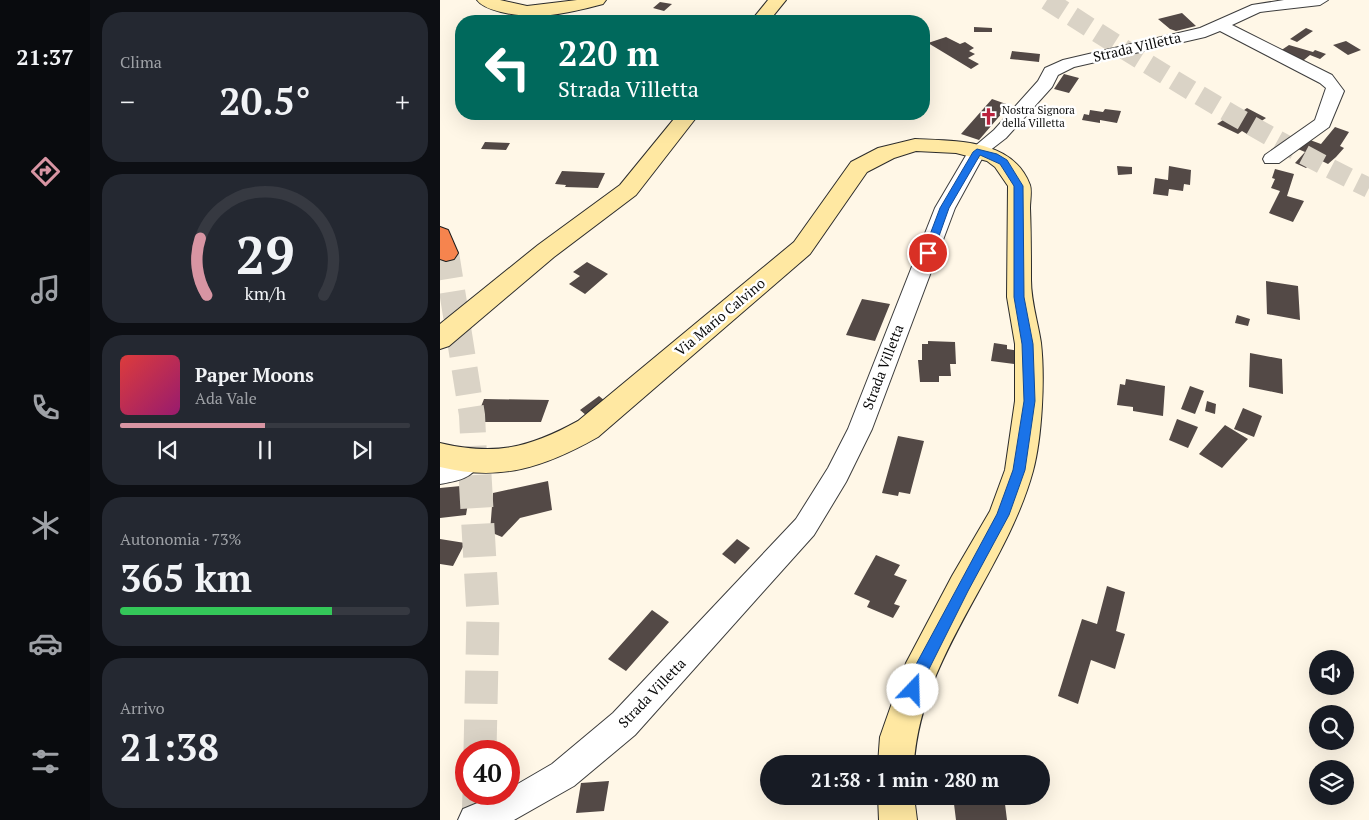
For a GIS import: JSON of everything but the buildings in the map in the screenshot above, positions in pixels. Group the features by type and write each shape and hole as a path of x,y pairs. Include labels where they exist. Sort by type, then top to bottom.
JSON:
{"street":[{"path":"486,0 496,6 521,11 540,11 597,0"},
{"path":"765,15 777,0"},
{"name":"Strada Villetta","path":"474,820 514,804 563,775 624,724 805,527 837,475 860,429 945,208 977,152 990,144 1000,134 1046,83 1055,69 1078,61 1205,32 1257,8 1320,0"},
{"path":"1220,25 1326,79 1334,87 1335,91 1323,123 1272,159"},
{"path":"440,340 523,270 628,190 684,120"},
{"name":"Via Mario Calvino","path":"440,455 468,463 506,462 534,456 560,446 588,429 802,248 859,167 886,153 915,145 956,147 994,156 1003,162 1018,186 1019,297 1028,344 1029,401 1019,470 1003,515 918,675 898,737 897,755"},
{"path":"440,474 458,470 468,463"},
{"path":"897,805 898,820"}],"tunnel":[{"path":"1047,0 1205,99 1286,145 1369,188"},
{"path":"446,253 472,415 475,476"},
{"path":"475,475 483,615 480,740"},
{"path":"478,820 479,805"}],"place":[{"name":"Nostra Signora della Villetta","path":"988,116"}],"route":[{"path":"913,690 918,675 963,586 1003,515 1019,470 1029,401 1028,344 1019,297 1018,186 1003,162 994,156 977,152 945,208 928,253"}]}
